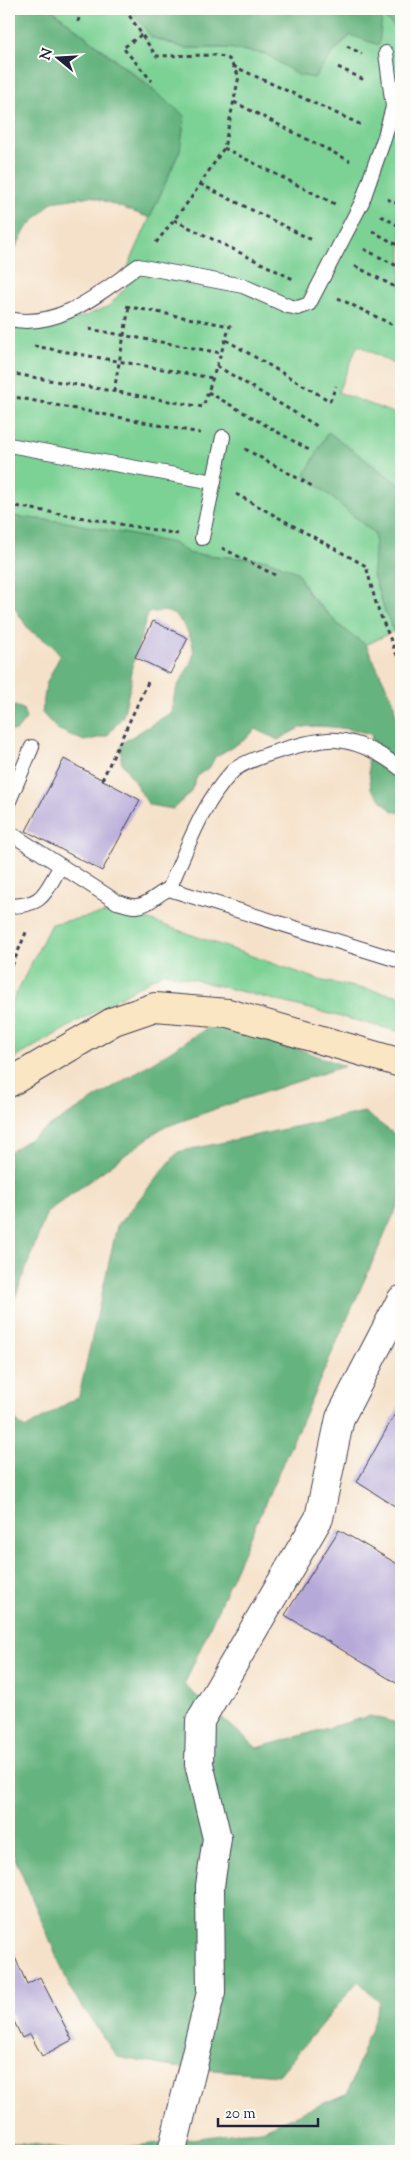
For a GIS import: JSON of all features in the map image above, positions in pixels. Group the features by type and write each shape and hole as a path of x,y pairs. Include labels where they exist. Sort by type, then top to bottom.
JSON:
{"street":[{"path":"9,1083 114,1021 155,1007 228,1013 401,1063"},
{"path":"172,2151 211,1992 210,1886 217,1838 199,1764 200,1721 319,1518 340,1418 401,1300"}],"lane":[{"path":"9,319 21,322 48,320 91,300 138,266 243,286 288,306 298,308 309,304 362,202 385,136 393,107 386,53"},
{"path":"202,538 223,437"},
{"path":"9,445 214,482"},
{"path":"169,889 204,810 214,793 234,770 270,752 334,739 356,743 387,758 401,768"},
{"path":"9,801 32,747"},
{"path":"9,830 10,833 117,902 136,906 148,902 160,892 169,889 401,962"},
{"path":"9,906 27,905 39,901 61,866"}],"path":[{"path":"78,22 81,9"},
{"path":"109,9 126,11 156,56 217,55 229,59 239,76 224,148 174,220 138,266"},
{"path":"142,35 123,48 152,81"},
{"path":"233,66 385,136"},
{"path":"234,102 355,164"},
{"path":"224,148 335,204"},
{"path":"200,184 316,242"},
{"path":"331,211 339,196"},
{"path":"174,220 297,281 301,273"},
{"path":"352,221 401,247"},
{"path":"312,250 320,234"},
{"path":"343,238 401,268"},
{"path":"334,255 399,289 401,280"},
{"path":"317,287 401,329"},
{"path":"9,373 203,406 230,326 91,300"},
{"path":"114,391 129,307"},
{"path":"82,328 222,352"},
{"path":"226,340 330,401 336,386"},
{"path":"27,345 212,378"},
{"path":"217,366 317,426"},
{"path":"208,392 309,450"},
{"path":"9,396 223,437 312,486"},
{"path":"214,482 366,566 377,607 401,665"},
{"path":"9,506 202,538 275,575"},
{"path":"102,780 148,682"},
{"path":"9,973 19,951"}],"green space":[{"path":"9,9 51,9 185,116 180,150 150,218 91,196 52,202 26,229 11,256 9,268"},
{"path":"51,9 131,9 151,37 184,48 227,48 266,54 298,75 314,78 344,42 382,15 401,32 401,368 358,345 338,392 401,416 401,486 328,432 305,475 375,534 373,574 384,609 394,631 366,645 341,627 309,594 297,572 267,560 190,554 173,543 66,522 9,516 9,322 50,324 83,317 109,306 133,279 127,269 180,150 152,88"},
{"path":"131,9 401,9 401,32 382,16 379,45 350,35 333,52 314,78 298,75 266,54 227,48 184,48 151,37"},
{"path":"328,432 401,486 401,647 384,609 373,574 375,534 305,475"},
{"path":"9,516 66,522 173,543 190,554 267,560 297,572 309,595 341,627 366,645 393,700 397,722 401,725 401,813 392,811 371,789 368,762 372,735 325,726 300,728 278,740 256,729 246,739 215,757 210,767 198,775 190,793 173,809 149,805 121,761 121,746 125,741 172,712 175,693 192,661 193,646 190,637 184,626 173,614 169,612 148,613 131,670 131,683 123,716 107,736 84,741 57,729 42,713 46,684 60,656 53,646 29,630 9,599"},
{"path":"9,704 23,709 26,719 16,731 9,730"},
{"path":"121,910 323,981 401,996 401,1032 164,972 9,1061 9,1008 51,924"},
{"path":"220,1020 345,1066 162,1128 47,1212 9,1314 9,1152"},
{"path":"364,1112 401,1139 401,1198 184,1685 257,1748 370,1716 401,1724 401,2151 97,2151 261,2130 348,2093 380,2002 358,1981 279,2075 173,2067 117,2057 71,1990 9,1844 9,1414 25,1429 79,1396 117,1226 178,1152"},
{"path":"9,2143 22,2143 85,2151 9,2151"}],"building":[{"path":"153,621 188,638 170,674 135,657"},
{"path":"64,759 140,800 102,871 26,831"},
{"path":"401,1403 401,1510 357,1482"},
{"path":"339,1530 401,1566 401,1686 285,1615"},
{"path":"9,1944 27,1984 40,1977 72,2040 42,2056 30,2034 22,2038 9,2011"}]}
